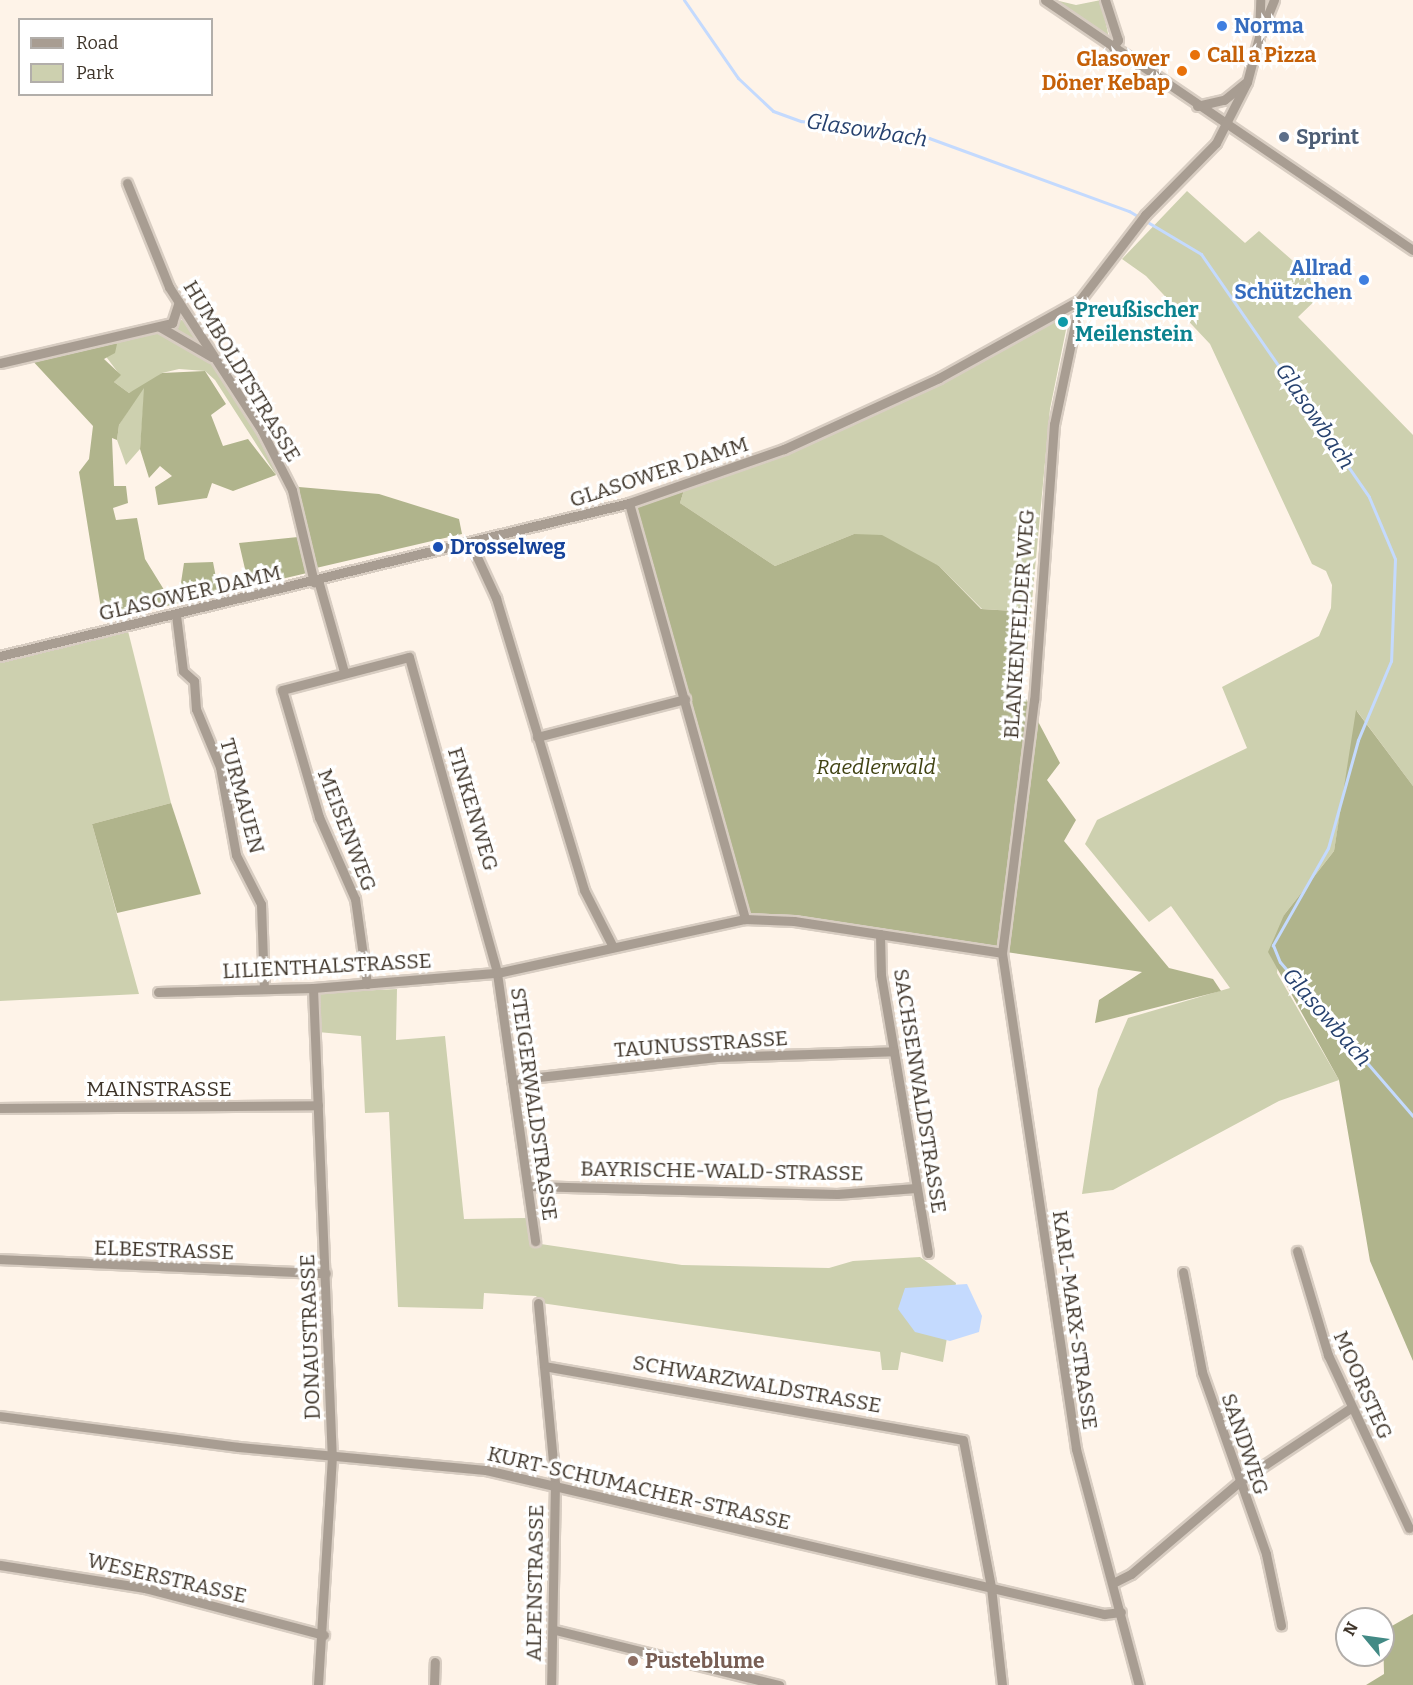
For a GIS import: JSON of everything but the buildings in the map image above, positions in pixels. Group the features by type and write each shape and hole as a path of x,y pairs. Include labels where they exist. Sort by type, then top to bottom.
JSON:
{"street":[{"path":"1045,0 1227,127 1413,250"},
{"path":"1105,0 1118,40 1113,47"},
{"path":"1259,37 1260,0"},
{"path":"1259,37 1274,0"},
{"name":"GLASOWER DAMM","path":"0,657 471,544 629,503 850,422 1080,300 1145,215 1227,127 1247,82 1259,37"},
{"path":"1197,106 1224,100 1247,82"},
{"name":"HUMBOLDTSTRASSE","path":"127,183 179,302 218,361 292,490 316,581 344,672"},
{"name":"BLANKENFELDER WEG","path":"1002,953 1034,700 1053,435 1080,300"},
{"path":"0,363 172,323 179,302"},
{"path":"160,327 218,361"},
{"path":"629,503 745,919"},
{"path":"471,544 496,598 584,890 614,947"},
{"name":"TURMAUEN","path":"176,615 183,671 194,681 196,709 220,767 236,855 261,904 264,989"},
{"name":"FINKENWEG","path":"344,672 409,657 497,972"},
{"name":"MEISENWEG","path":"344,672 282,690 319,817 355,898 367,984"},
{"path":"537,737 685,699"},
{"name":"LILIENTHALSTRASSE","path":"158,992 313,988 497,972 745,919 880,934 1002,953"},
{"name":"SACHSENWALDSTRASSE","path":"880,934 894,1051 928,1253"},
{"name":"KARL-MARX-STRASSE","path":"1002,953 1076,1449 1139,1685"},
{"name":"STEIGERWALDSTRASSE","path":"497,972 535,1241"},
{"name":"DONAUSTRASSE","path":"313,988 332,1456 324,1635 318,1685"},
{"name":"TAUNUSSTRASSE","path":"512,1080 717,1057 894,1051"},
{"name":"MAINSTRASSE","path":"0,1108 318,1105"},
{"name":"BAYRISCHE-WALD-STRASSE","path":"528,1186 837,1194 916,1188"},
{"name":"MOORSTEG","path":"1297,1251 1328,1355 1409,1528"},
{"name":"ELBESTRASSE","path":"0,1259 326,1273"},
{"name":"SANDWEG","path":"1183,1272 1202,1372 1266,1554 1281,1625"},
{"name":"ALPENSTRASSE","path":"538,1303 555,1484 555,1630 551,1685"},
{"name":"SCHWARZWALDSTRASSE","path":"544,1366 963,1440 991,1587"},
{"path":"1113,1583 1239,1482 1351,1408"},
{"name":"KURT-SCHUMACHER-STRASSE","path":"0,1416 332,1456 486,1470 555,1484 1104,1614 1120,1612"},
{"name":"WESERSTRASSE","path":"0,1565 145,1588 324,1635"},
{"path":"991,1587 1002,1685"},
{"path":"555,1630 779,1685"},
{"path":"434,1685 435,1662"}],"green space":[{"path":"1055,0 1076,5 1101,0 1109,38"},
{"path":"1187,191 1245,243 1259,231 1326,290 1298,317 1413,435 1413,786 1357,711 1334,851 1284,915 1277,973 1339,1080 1279,1101 1113,1190 1082,1194 1098,1089 1128,1018 1230,988 1171,906 1149,922 1085,844 1097,820 1247,748 1222,687 1319,636 1331,608 1332,585 1326,571 1312,564 1210,344 1146,276 1122,259"},
{"path":"1062,318 1067,325 1050,409 1031,612 982,609 939,566 854,534 775,566 680,503 684,490 856,423"},
{"path":"178,319 188,322 240,402 275,462 276,475 215,380 205,371 179,369 162,373 145,386 140,449 126,465 117,440 119,425 143,387 129,393 114,382 120,375 104,354 110,341"},
{"path":"110,341 117,344 115,353 104,359 121,375 114,382 129,393 162,373 205,371 226,404 211,415 223,446 248,439 276,475 233,491 212,483 207,498 158,505 155,487 172,476 160,466 149,478 140,449 144,388 119,425 117,440 112,438 114,486 126,486 128,503 113,508 116,520 137,518 145,559 166,593 180,589 184,563 213,562 218,588 248,582 239,543 298,537 307,573 103,621 79,472 89,459 93,426 30,358"},
{"path":"299,487 379,494 459,519 462,534 316,568 306,551"},
{"name":"Raedlerwald","path":"684,490 680,503 775,566 854,534 882,535 939,566 981,609 1031,612 1023,693 1060,763 1047,780 1076,820 1064,841 1169,968 1213,979 1221,991 1095,1023 1099,1000 1142,972 746,914 636,505"},
{"path":"128,631 171,803 92,824 139,994 0,1001 0,661"},
{"path":"1356,710 1413,786 1413,1361 1370,1261 1339,1080 1268,952 1284,915 1334,851"},
{"path":"171,803 201,894 117,913 92,824"},
{"path":"397,989 396,1040 445,1036 464,1219 528,1218 534,1243 682,1265 829,1268 853,1261 920,1257 956,1283 943,1362 901,1352 898,1370 882,1370 880,1352 541,1303 536,1296 484,1293 483,1309 398,1307 389,1112 365,1113 361,1036 318,1032 317,993"},
{"path":"1413,1614 1413,1685 1366,1685 1384,1674 1384,1667 1395,1667 1395,1624"}],"water":[{"path":"967,1284 982,1316 979,1332 950,1341 915,1332 898,1309 905,1288"}],"waterway":[{"name":"Glasowbach","path":"684,0 738,78 773,111 801,121 929,138 1129,211 1201,254 1369,497 1395,559 1391,661 1358,740 1328,848 1273,945 1280,962 1413,1116"}],"place":[{"name":"Norma","path":"1222,26"},
{"name":"Call a Pizza","path":"1195,55"},
{"name":"Glasower Döner Kebap","path":"1182,71"},
{"name":"Sprint","path":"1284,137"},
{"name":"Allrad Schützchen","path":"1364,280"},
{"name":"Preußischer Meilenstein","path":"1063,322"},
{"name":"Drosselweg","path":"438,547"},
{"name":"Pusteblume","path":"633,1661"}]}
